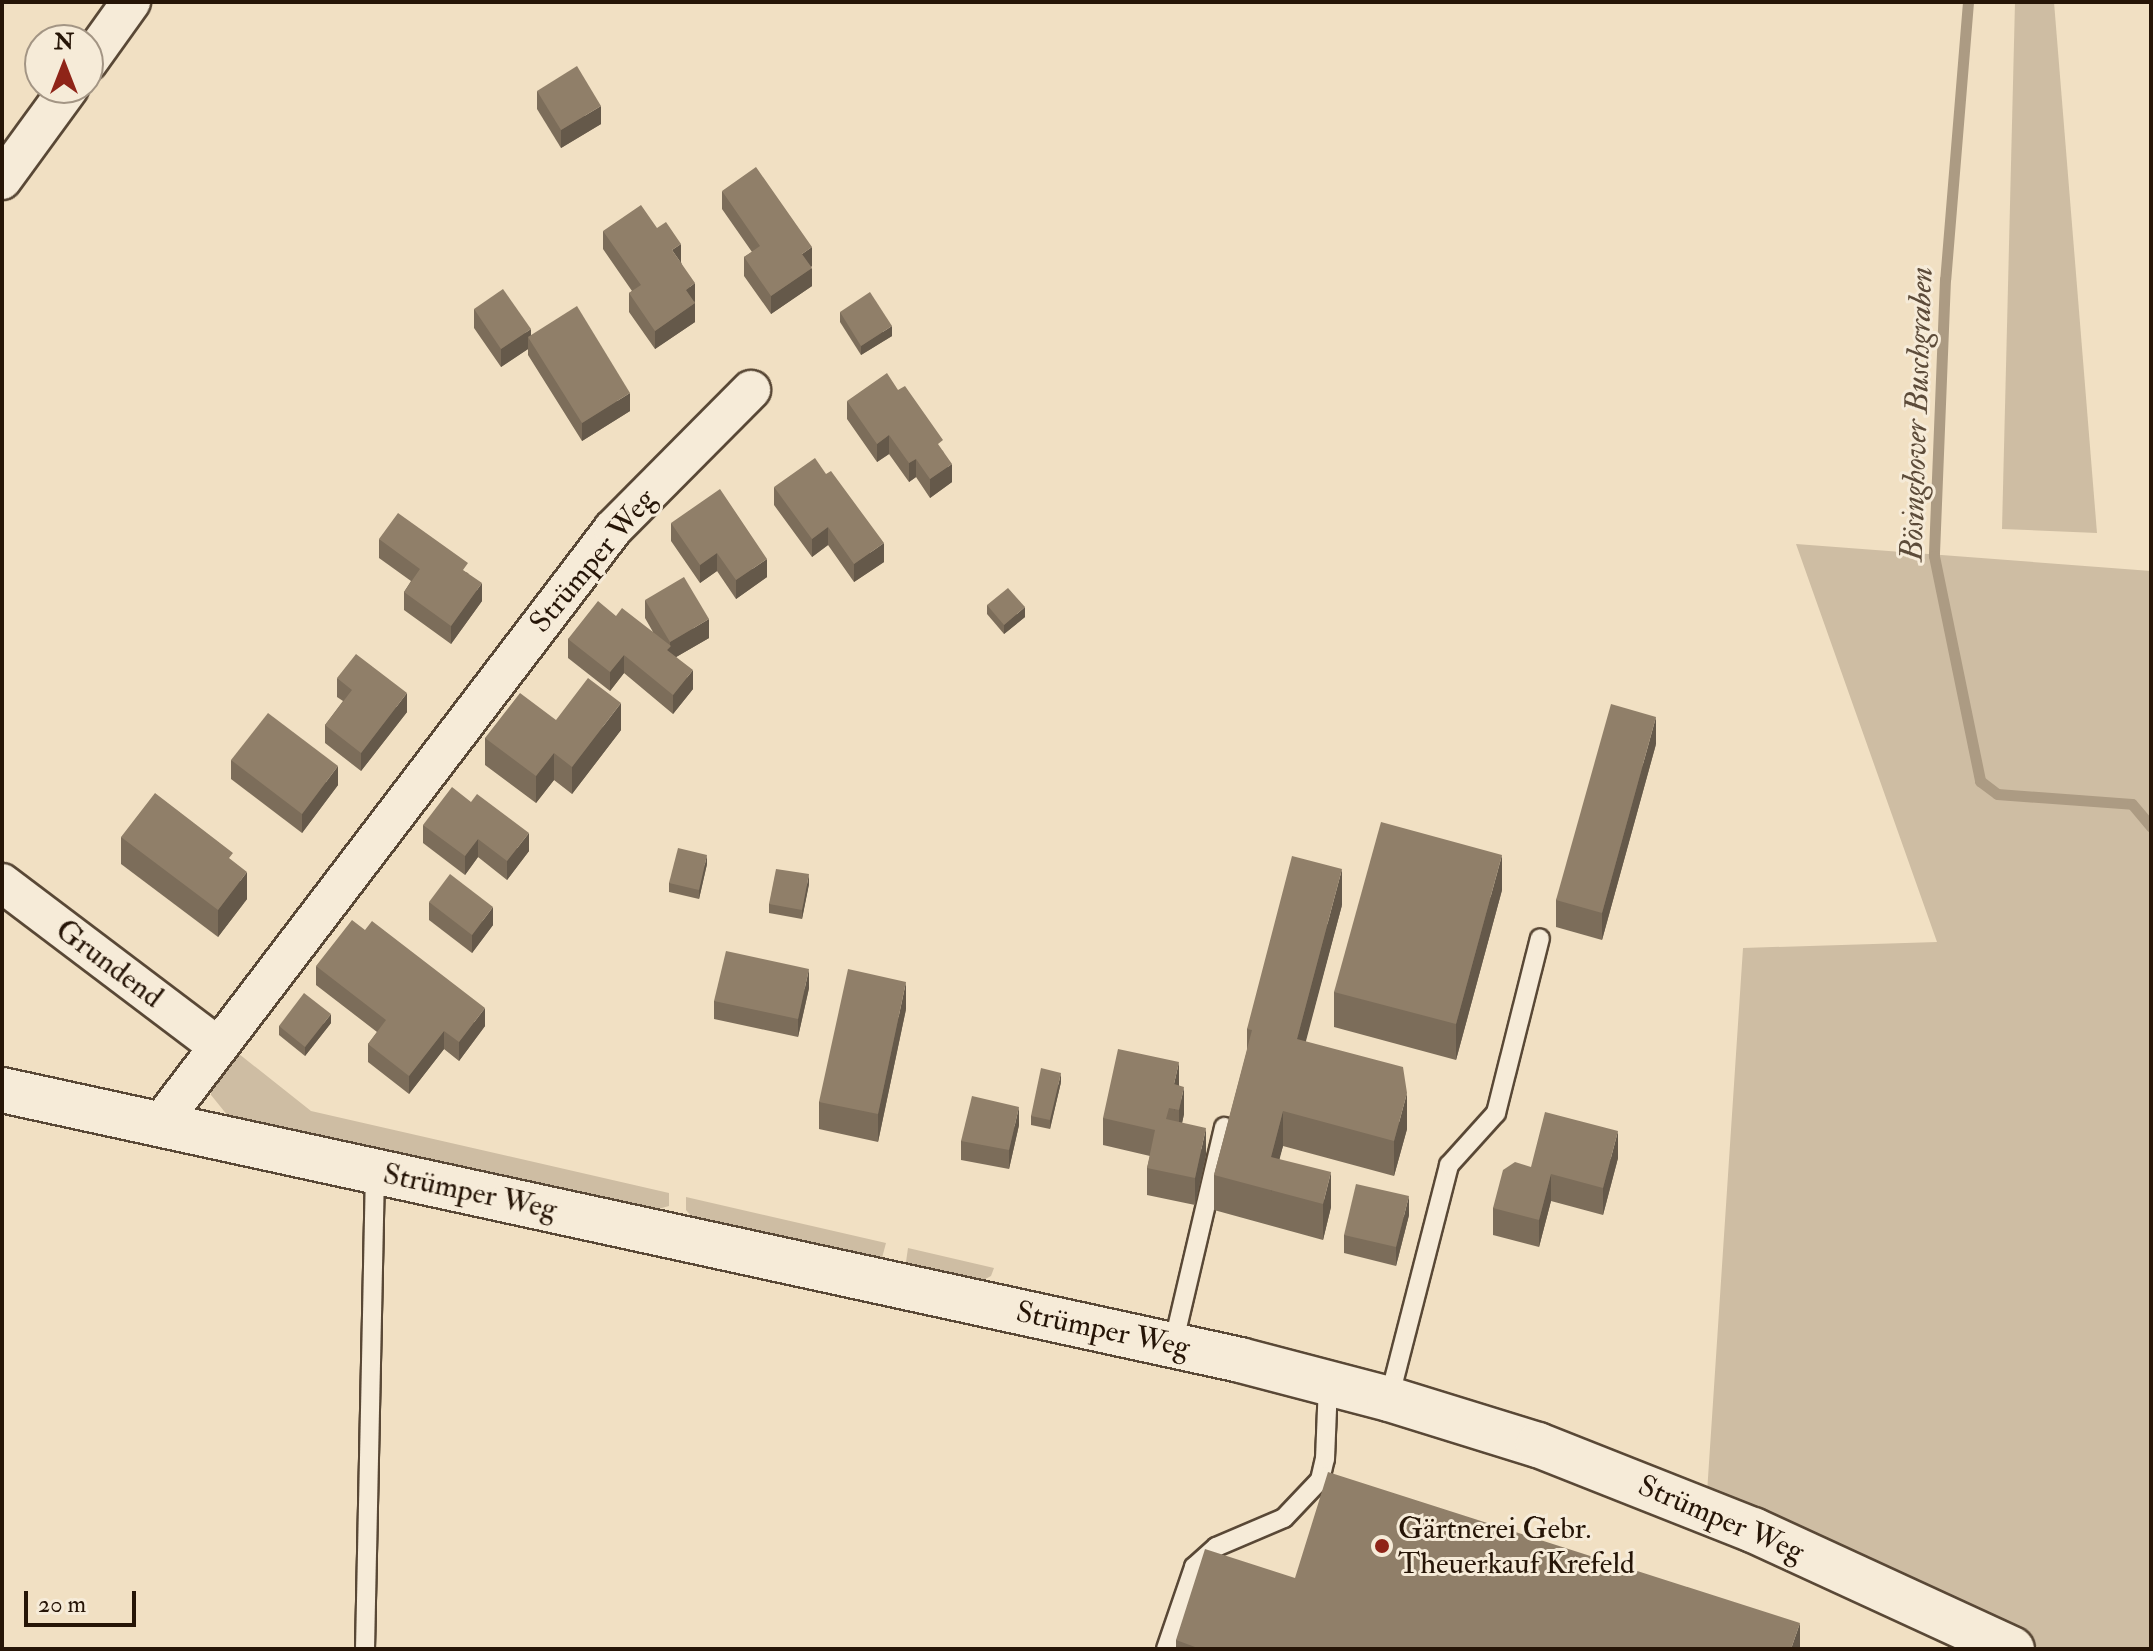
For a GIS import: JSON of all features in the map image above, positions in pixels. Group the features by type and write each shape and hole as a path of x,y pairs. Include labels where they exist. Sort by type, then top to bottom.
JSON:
{"street":[{"path":"104,40 131,2"},
{"path":"2,180 57,104"},
{"name":"Strümper Weg","path":"159,1125 216,1045 613,529 751,390"},
{"name":"Grundend","path":"2,883 216,1045"},
{"name":"Strümper Weg","path":"2,1090 1173,1345 1389,1399 1538,1445 1753,1530 2012,1649"}],"lane":[{"path":"1389,1399 1449,1165 1496,1113 1540,938"},
{"path":"1173,1345 1224,1127"},
{"path":"365,1649 375,1172"},
{"path":"1166,1649 1194,1567 1216,1547 1284,1518 1320,1480 1325,1459 1328,1383"}],"shaded area":[{"path":"2015,2 2054,2 2097,533 2002,529"},
{"path":"1796,544 2151,571 2151,1649 2042,1649 1707,1493 1743,948 1937,942"},
{"path":"229,1046 311,1111 669,1193 669,1206 641,1214 237,1127 211,1095 211,1072"},
{"path":"686,1197 886,1243 882,1258 861,1261 698,1224 686,1210"},
{"path":"908,1248 994,1268 991,1276 972,1286 924,1276 906,1262"}],"building":[{"path":"577,66 601,106 561,130 537,91"},
{"path":"756,167 812,247 802,254 812,268 771,296 744,257 760,246 722,191"},
{"path":"641,205 657,228 666,222 681,244 672,250 695,283 686,290 695,303 655,331 629,293 641,285 603,231"},
{"path":"503,289 531,329 501,349 474,309"},
{"path":"870,292 892,326 861,346 840,312"},
{"path":"577,306 630,393 582,423 528,337"},
{"path":"887,373 898,390 905,386 943,440 938,444 952,464 930,479 916,459 909,463 889,435 877,444 847,401"},
{"path":"815,458 826,474 831,471 884,543 854,564 828,527 812,539 774,487"},
{"path":"720,489 767,559 736,580 717,553 700,565 671,523"},
{"path":"398,513 468,563 463,570 482,583 451,626 404,592 420,569 379,539"},
{"path":"684,577 709,619 670,642 645,600"},
{"path":"1008,588 1025,607 1004,625 987,605"},
{"path":"598,601 616,616 622,608 671,646 667,650 693,670 673,695 624,655 610,672 568,639"},
{"path":"356,654 407,693 361,753 325,725 352,690 337,678"},
{"path":"588,678 621,703 572,767 554,753 536,776 485,738 520,693 556,720"},
{"path":"1611,704 1656,717 1602,913 1556,900"},
{"path":"268,713 338,766 302,814 231,760"},
{"path":"452,787 471,802 477,794 529,833 507,861 478,839 465,856 423,825"},
{"path":"155,793 233,853 229,858 247,872 218,910 121,837"},
{"path":"1381,822 1502,855 1456,1024 1334,992"},
{"path":"678,848 707,855 699,890 669,883"},
{"path":"1292,856 1342,869 1297,1039 1403,1067 1407,1093 1394,1141 1283,1111 1271,1157 1331,1172 1323,1204 1214,1175 1252,1030 1247,1029"},
{"path":"776,869 809,874 802,910 769,904"},
{"path":"450,874 493,907 472,935 429,902"},
{"path":"352,920 365,930 372,921 485,1008 459,1042 444,1031 409,1076 368,1044 386,1020 316,966"},
{"path":"726,951 809,969 798,1019 714,1001"},
{"path":"848,969 906,982 878,1114 819,1102"},
{"path":"304,993 331,1014 305,1047 279,1026"},
{"path":"1118,1049 1179,1062 1174,1084 1184,1087 1179,1110 1169,1108 1166,1119 1206,1128 1195,1178 1147,1168 1155,1130 1103,1118"},
{"path":"1041,1068 1061,1073 1050,1120 1031,1116"},
{"path":"972,1096 1019,1107 1009,1150 961,1141"},
{"path":"1545,1112 1618,1131 1603,1188 1551,1174 1539,1220 1493,1208 1503,1170 1515,1162 1531,1167"},
{"path":"1356,1184 1409,1196 1396,1247 1344,1235"},
{"name":"Gärtnerei Gebr. Theuerkauf Krefeld","path":"1328,1472 1800,1623 1791,1649 1194,1649 1176,1640 1205,1549 1295,1578"}],"waterway":[{"name":"Bösinghover Buschgraben","path":"1968,2 1945,279 1934,556 1980,781 1997,794 2132,804 2151,827"}],"place":[{"name":"Gärtnerei Gebr. Theuerkauf Krefeld","path":"1382,1546"}]}
